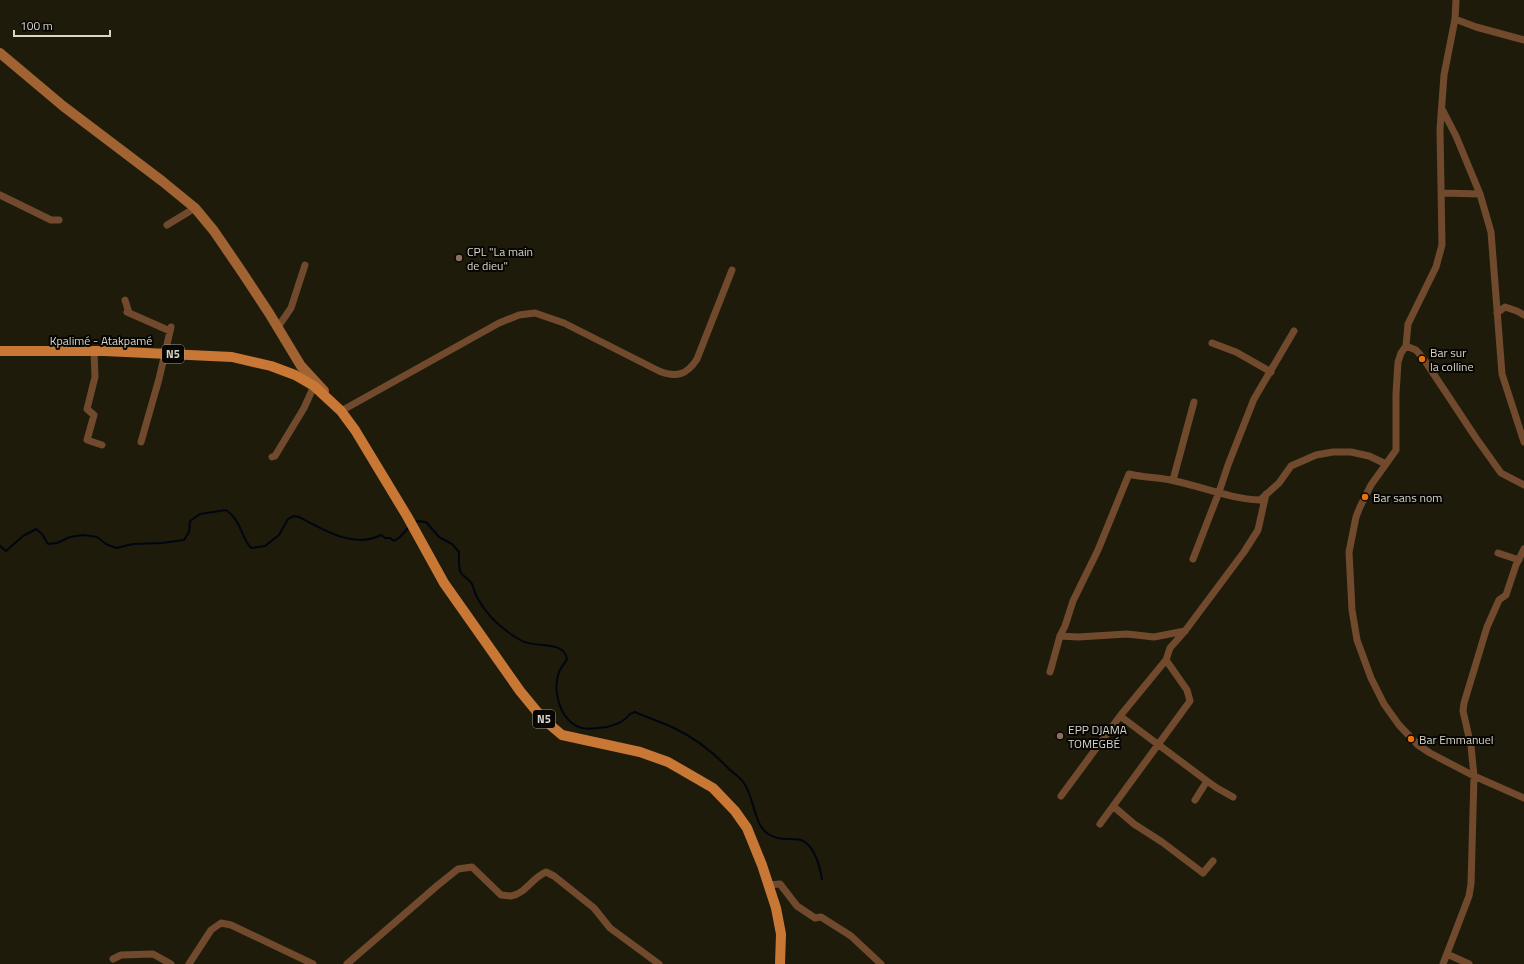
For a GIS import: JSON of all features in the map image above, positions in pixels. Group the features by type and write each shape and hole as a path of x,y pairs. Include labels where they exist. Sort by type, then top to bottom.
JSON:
{"main road":[{"name":"Kpalimé - Atakpamé","path":"0,351 165,353 247,359 280,369 314,386 337,407"},
{"name":"N5","path":"337,407 356,430 444,583 520,690 543,718 562,735 640,752 678,766 713,788 730,805 746,828 768,885 780,927 780,964"}],"street":[{"path":"1456,0 1455,19 1444,75 1440,129 1442,245 1436,267 1408,324 1406,346 1401,353 1398,362 1396,394 1396,450 1371,485 1360,507 1349,552 1350,590 1357,640 1365,663 1390,715 1424,749 1474,776 1524,798"},
{"path":"1455,19 1476,27 1524,40"},
{"path":"0,53 63,106 195,208 227,250 278,327 305,372 312,377 337,407 499,323 520,315 535,313 564,323 659,371 666,374 678,375 689,370 697,359 732,270"},
{"path":"1442,109 1456,136 1480,194 1491,232 1502,374 1524,442"},
{"path":"1442,193 1480,194"},
{"path":"0,195 52,220 59,220"},
{"path":"167,225 195,208"},
{"path":"278,327 290,308 305,266"},
{"path":"125,300 128,312 170,329 141,442"},
{"path":"1498,313 1505,307 1524,315"},
{"path":"1193,559 1254,399 1294,331"},
{"path":"1212,343 1236,352 1271,372"},
{"path":"1406,346 1416,350 1423,358 1501,473 1524,486"},
{"path":"94,351 95,377 87,408 94,415 88,440 102,445"},
{"path":"272,457 275,456 304,408 314,386"},
{"path":"1173,480 1194,402"},
{"path":"1050,672 1060,636 1065,626 1073,601 1098,550 1130,474 1144,478 1173,480 1247,499 1260,500 1279,483 1291,466 1316,455 1333,452 1351,452 1369,456 1386,464"},
{"path":"1061,796 1120,716 1166,660 1170,648 1185,631 1240,557 1258,530 1266,494"},
{"path":"1443,964 1469,896 1471,884 1474,776 1471,746 1463,711 1464,703 1487,627 1499,600 1506,595 1524,549"},
{"path":"1498,553 1519,560"},
{"path":"1060,636 1078,637 1127,634 1154,637 1185,631"},
{"path":"1100,824 1190,701 1187,690 1166,660"},
{"path":"1120,716 1207,782 1233,796"},
{"path":"1196,800 1207,782"},
{"path":"1114,806 1134,824 1162,842 1203,873 1213,861"},
{"path":"347,964 458,869 472,867 501,895 512,896 546,872 554,876 594,908 610,928 659,964"},
{"path":"768,885 780,884 797,906 815,918 821,917 844,931 882,964"},
{"path":"189,964 211,930 221,924 231,925 313,964"},
{"path":"113,959 121,955 153,954 171,964"},
{"path":"1447,954 1469,964"}],"waterway":[{"path":"0,546 6,551 23,536 36,529 42,534 48,544 57,543 70,537 83,535 97,537 106,544 116,548 133,544 162,543 184,540 189,532 190,521 200,514 226,510 235,518 251,548 265,546 279,535 288,519 294,516 339,536 360,540 371,539 381,535 394,541 409,527"},
{"path":"414,523 417,521 426,522 439,537 452,544 459,552 459,566 461,573 472,584 482,606 503,628 522,641 555,647 561,649 565,653 567,659 559,672 557,680 557,696 563,713 574,725 588,729 607,727 623,721 630,714 635,712 689,736 716,756 742,781 747,789 757,818 763,830 772,836 806,842 816,856 822,879"}],"place":[{"name":"CPL \"La main de dieu\"","path":"459,258"},
{"name":"Bar sur la colline","path":"1422,359"},
{"name":"Bar sans nom","path":"1365,497"},
{"name":"EPP DJAMA TOMEGBÉ","path":"1060,736"},
{"name":"Bar Emmanuel","path":"1411,739"}]}
